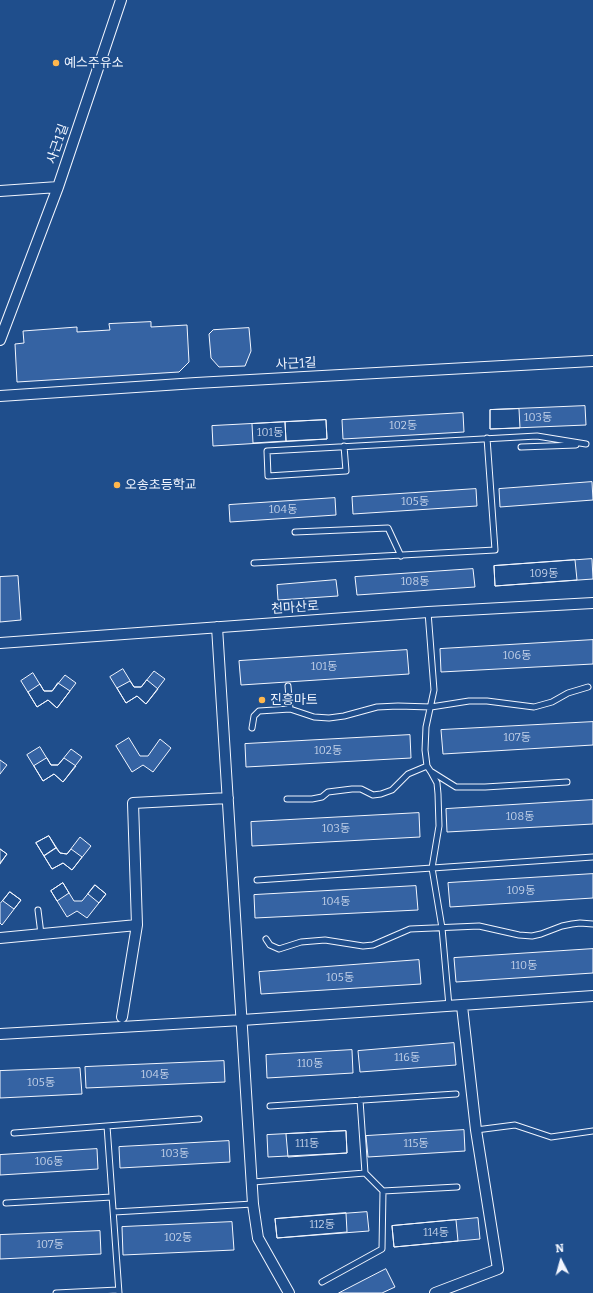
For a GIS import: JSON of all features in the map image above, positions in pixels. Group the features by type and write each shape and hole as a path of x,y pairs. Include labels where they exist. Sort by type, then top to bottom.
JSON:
{"street":[{"name":"사근1길","path":"0,340 58,187 121,0"},
{"path":"0,191 58,187"},
{"name":"사근1길","path":"0,396 196,383 593,361"},
{"name":"천마산로","path":"0,644 428,612 593,603"},
{"path":"217,627 253,1204 258,1238 289,1293"},
{"path":"122,1017 137,925 133,802 228,798"},
{"path":"0,938 137,925"},
{"path":"0,1034 462,1006 593,996"},
{"path":"435,1293 498,1269 476,1130 462,1006"}],"lane":[{"path":"344,446 346,471 268,476 267,451 344,446 487,438 537,436 586,444"},
{"path":"254,563 495,550 487,438"},
{"path":"521,447 593,444"},
{"path":"295,532 388,528 401,556"},
{"path":"428,612 434,690 426,727 425,750 427,766 437,783 440,811 432,868 442,928 449,1006"},
{"path":"288,686 290,709"},
{"path":"252,728 254,716 259,711 290,709 314,717 329,718 386,706 431,707 476,701 534,707 552,702 568,693 588,687"},
{"path":"287,800 312,799 322,797 328,792 352,789 361,789 373,795 381,794 392,790 408,774 427,766"},
{"path":"431,772 456,787 485,787 567,782"},
{"path":"257,880 593,858"},
{"path":"38,910 41,934"},
{"path":"266,939 270,945 279,949 301,942 325,940 368,946 382,942 410,929 479,926 519,935 532,936 580,922 593,924"},
{"path":"270,1106 456,1094"},
{"path":"322,1282 382,1249 383,1191 365,1173 360,1100"},
{"path":"14,1133 199,1119"},
{"path":"476,1130 515,1125 551,1137 593,1131"},
{"path":"56,1293 118,1291 114,1212 107,1126"},
{"path":"252,1182 365,1173"},
{"path":"383,1191 457,1187"},
{"path":"6,1203 112,1197"},
{"path":"114,1212 253,1204"}],"building":[{"path":"151,322 151,327 187,325 189,362 179,372 17,382 15,344 24,343 23,331 77,327 77,332 110,330 109,324"},
{"path":"249,328 251,351 245,366 219,367 211,358 209,334 213,330"},
{"path":"585,406 586,425 490,429 490,410"},
{"path":"519,409 520,428 490,429 490,410"},
{"path":"463,413 464,432 343,439 342,420"},
{"path":"326,420 327,439 213,446 212,426"},
{"path":"326,420 327,439 286,441 285,422"},
{"path":"285,422 286,441 253,443 252,424"},
{"path":"592,482 593,500 500,507 499,489"},
{"path":"476,489 477,506 353,514 352,497"},
{"path":"335,498 336,515 230,522 229,505"},
{"path":"592,559 593,579 495,586 494,566"},
{"path":"575,560 577,580 495,586 494,566"},
{"path":"473,569 475,587 357,595 355,577"},
{"path":"18,576 21,620 0,622 0,577"},
{"path":"336,580 338,596 278,600 277,585"},
{"path":"593,640 593,664 441,672 440,649"},
{"path":"407,650 409,674 241,685 239,661"},
{"path":"123,669 134,687 141,687 154,671 165,679 146,704 137,696 126,703 110,677"},
{"path":"33,673 44,691 52,691 65,675 76,683 57,708 48,700 37,707 21,681"},
{"path":"147,680 158,689 146,704 137,696 126,703 117,688 130,681 134,687 141,687"},
{"path":"58,683 70,691 57,708 48,700 37,707 28,692 40,684 44,691 52,691"},
{"path":"593,722 593,745 443,754 441,730"},
{"path":"410,735 411,758 246,767 245,744"},
{"path":"129,738 140,756 148,756 160,739 171,748 153,772 143,765 132,772 116,746"},
{"path":"40,747 51,765 58,765 71,749 82,757 63,782 54,774 43,781 27,755"},
{"path":"47,758 51,765 58,765 64,758 76,766 63,782 54,774 43,781 34,766"},
{"path":"0,760 7,765 0,774"},
{"path":"593,800 593,824 447,832 446,809"},
{"path":"419,813 420,837 252,846 251,822"},
{"path":"49,836 60,853 67,854 80,837 91,846 72,870 63,863 52,869 36,843"},
{"path":"49,836 56,848 44,856 36,843"},
{"path":"56,848 60,853 67,854 71,849 82,857 72,870 63,863 52,869 44,856"},
{"path":"0,849 7,854 0,864"},
{"path":"0,849 7,854 0,863"},
{"path":"593,874 593,898 450,907 448,883"},
{"path":"63,883 74,901 82,901 95,885 106,894 87,918 77,911 67,917 51,891"},
{"path":"63,883 69,893 57,901 51,891"},
{"path":"95,885 106,894 99,903 88,894"},
{"path":"416,886 418,910 255,918 254,895"},
{"path":"10,892 21,900 2,925 0,923 0,904"},
{"path":"10,892 21,900 14,909 3,901"},
{"path":"593,949 593,973 456,982 454,958"},
{"path":"419,960 421,984 261,994 259,972"},
{"path":"454,1043 456,1065 360,1072 358,1051"},
{"path":"352,1050 353,1073 267,1078 266,1055"},
{"path":"224,1061 225,1082 86,1088 85,1067"},
{"path":"80,1068 82,1094 0,1098 0,1071"},
{"path":"464,1130 465,1151 368,1157 366,1136"},
{"path":"346,1131 347,1153 268,1157 267,1135"},
{"path":"346,1131 347,1153 288,1157 286,1134"},
{"path":"229,1141 230,1162 120,1168 119,1147"},
{"path":"97,1149 98,1169 0,1175 0,1155"},
{"path":"367,1212 369,1231 277,1238 275,1219"},
{"path":"346,1213 347,1232 277,1238 275,1219"},
{"path":"478,1218 480,1239 394,1247 392,1226"},
{"path":"456,1220 458,1241 394,1247 392,1226"},
{"path":"232,1222 234,1250 123,1255 122,1227"},
{"path":"100,1231 101,1254 0,1259 0,1235"},
{"path":"386,1269 395,1287 382,1293 339,1293"}],"place":[{"name":"예스주유소","path":"56,63"},
{"name":"오송초등학교","path":"117,485"},
{"name":"진흥마트","path":"262,700"}]}
